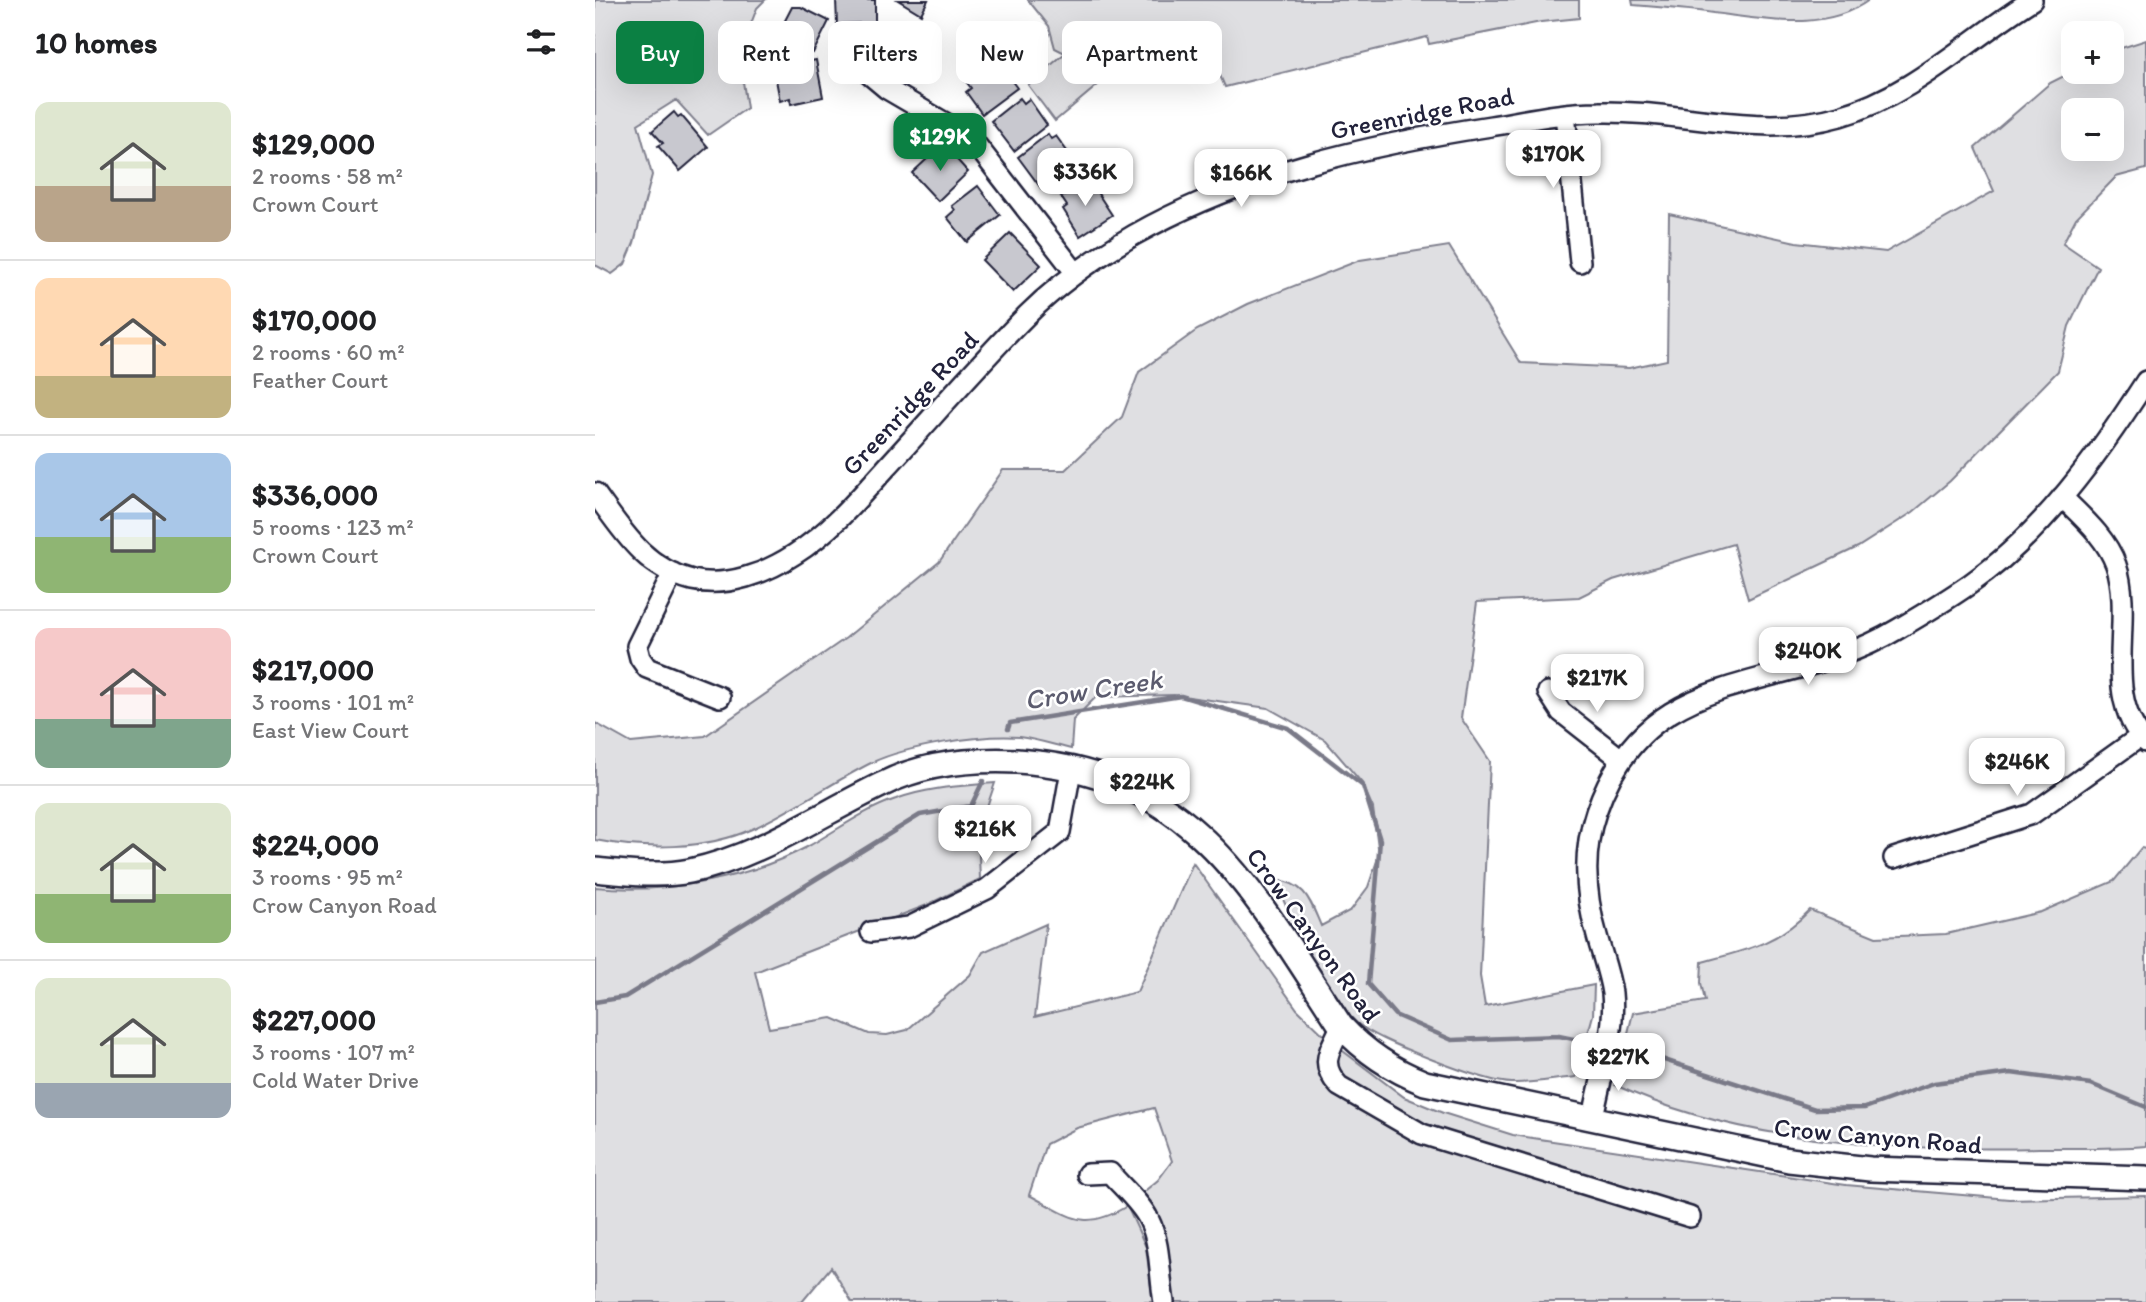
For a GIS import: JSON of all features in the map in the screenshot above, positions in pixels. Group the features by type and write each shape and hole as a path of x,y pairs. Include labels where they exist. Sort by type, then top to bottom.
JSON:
{"main road":[{"name":"Crow Canyon Road","path":"595,870 657,874 688,872 719,864 785,835 886,782 929,768 981,759 1035,762 1120,783 1162,804 1221,854 1342,1026 1367,1052 1399,1073 1425,1083 1789,1160 1870,1169 2146,1178"}],"street":[{"name":"Greenridge Road","path":"596,497 629,541 651,561 673,573 709,582 760,573 796,554 842,515 1010,333 1075,272 1151,226 1280,172 1355,149 1565,114 1627,113 1767,125 1834,118 1885,99 2032,0"},
{"path":"881,84 971,138 1075,272"},
{"path":"1565,114 1580,262"},
{"path":"1593,1118 1609,1036 1612,994 1588,897 1586,858 1596,812 1621,758 1646,731 1676,707 1703,694 1806,667 1895,631 1972,583 2062,497 2093,462 2146,381"},
{"path":"1894,858 2032,814 2143,739 2125,704 2121,681 2123,589 2115,562 2099,536 2062,497"},
{"path":"673,573 637,646 640,658 647,668 720,697"},
{"path":"1548,692 1561,712 1621,758"},
{"path":"871,932 909,927 986,889 1060,832 1071,770"},
{"path":"1342,1026 1327,1060 1329,1075 1339,1086 1422,1134 1690,1217"},
{"path":"1087,1174 1110,1173 1148,1217 1157,1240 1157,1266 1164,1302"}],"shaded area":[{"path":"595,0 765,0 757,8 752,21 718,21 718,84 743,84 747,108 708,135 676,100 638,124 652,175 634,243 625,264 612,274 595,265"},
{"path":"1028,0 1579,0 1579,18 1541,22 1429,44 1427,37 1225,87 1222,80 1222,21 1062,21 1062,52 1055,48 1048,21 1045,21"},
{"path":"1632,0 1869,0 1833,17 1793,21 1633,5"},
{"path":"2146,40 2146,169 2116,177 2076,218 2063,243 2098,267 2069,326 2058,371 1950,481 1913,512 1858,547 1748,599 1733,544 1613,580 1579,597 1477,602 1461,718 1490,761 1480,976 1485,1006 1594,985 1593,1015 1576,1077 1512,1083 1480,1076 1386,1040 1357,1023 1343,1009 1309,956 1274,879 1285,881 1305,894 1321,926 1351,910 1368,887 1379,855 1373,808 1362,783 1325,740 1268,708 1174,695 1096,697 1073,720 1071,749 1019,737 985,737 945,742 873,762 768,821 734,836 675,846 595,840 595,723 631,743 705,736 846,638 939,562 1003,470 1065,470 1122,417 1139,372 1197,330 1248,304 1360,260 1449,246 1521,363 1629,368 1667,360 1669,214 1796,242 1886,252 1994,191 1975,148 2050,83 2061,78 2061,84 2124,84 2124,47"},
{"path":"1062,56 1062,84 1099,84 1055,121 1028,85 1048,84 1048,68"},
{"path":"995,783 978,833 980,879 927,905 755,972 769,1028 832,1018 869,1034 887,1035 907,1030 970,975 983,952 1046,924 1035,1017 1137,992 1193,863 1297,1009 1331,1042 1404,1097 1443,1113 1513,1135 1846,1185 2009,1199 2146,1196 2146,1302 1171,1302 1162,1224 1141,1194 1158,1180 1172,1161 1154,1108 1077,1128 1046,1144 1029,1195 1066,1215 1087,1220 1099,1219 1127,1206 1146,1247 1153,1302 852,1302 831,1267 802,1302 595,1302 595,887 621,889 676,886 730,876 807,847 872,809 896,799 932,789"},
{"path":"2141,848 2146,849 2146,1146 1932,1148 1823,1140 1716,1121 1615,1085 1633,1013 1705,1001 1701,983 1702,962 1761,944 1786,931 1810,910 1876,937 1946,934 2041,912 2114,881"}],"building":[{"path":"836,0 875,0 875,21 837,21"},
{"path":"898,0 928,0 921,14"},
{"path":"792,7 801,7 829,21 814,51 814,21 785,21"},
{"path":"814,60 823,97 791,104 790,98 780,101 777,84 814,84"},
{"path":"968,84 1014,84 1017,88 982,114 966,92 971,88"},
{"path":"1020,98 1024,103 1029,99 1047,125 1014,151 991,121"},
{"path":"674,112 678,117 681,115 708,147 680,171 658,146 663,143 652,131"},
{"path":"1048,134 1051,139 1056,136 1075,162 1041,188 1018,157"},
{"path":"943,144 968,172 938,201 912,173"},
{"path":"1089,180 1112,215 1080,236 1063,209 1067,206 1061,197"},
{"path":"978,186 1000,215 967,242 947,217 955,210 952,206"},
{"path":"1010,233 1041,265 1013,292 982,260"}],"waterway":[{"name":"Crow Creek","path":"1008,729 1010,723 1181,696 1288,728 1363,786 1380,840 1368,984 1395,1015 1452,1040 1559,1036 1602,1045"},
{"name":"Crow Creek","path":"595,1002 625,997 920,815 971,806 983,781"},
{"name":"Crow Creek","path":"1614,1048 1652,1056 1815,1109 1865,1108 1934,1083 2011,1073 2091,1084 2146,1107"}]}
